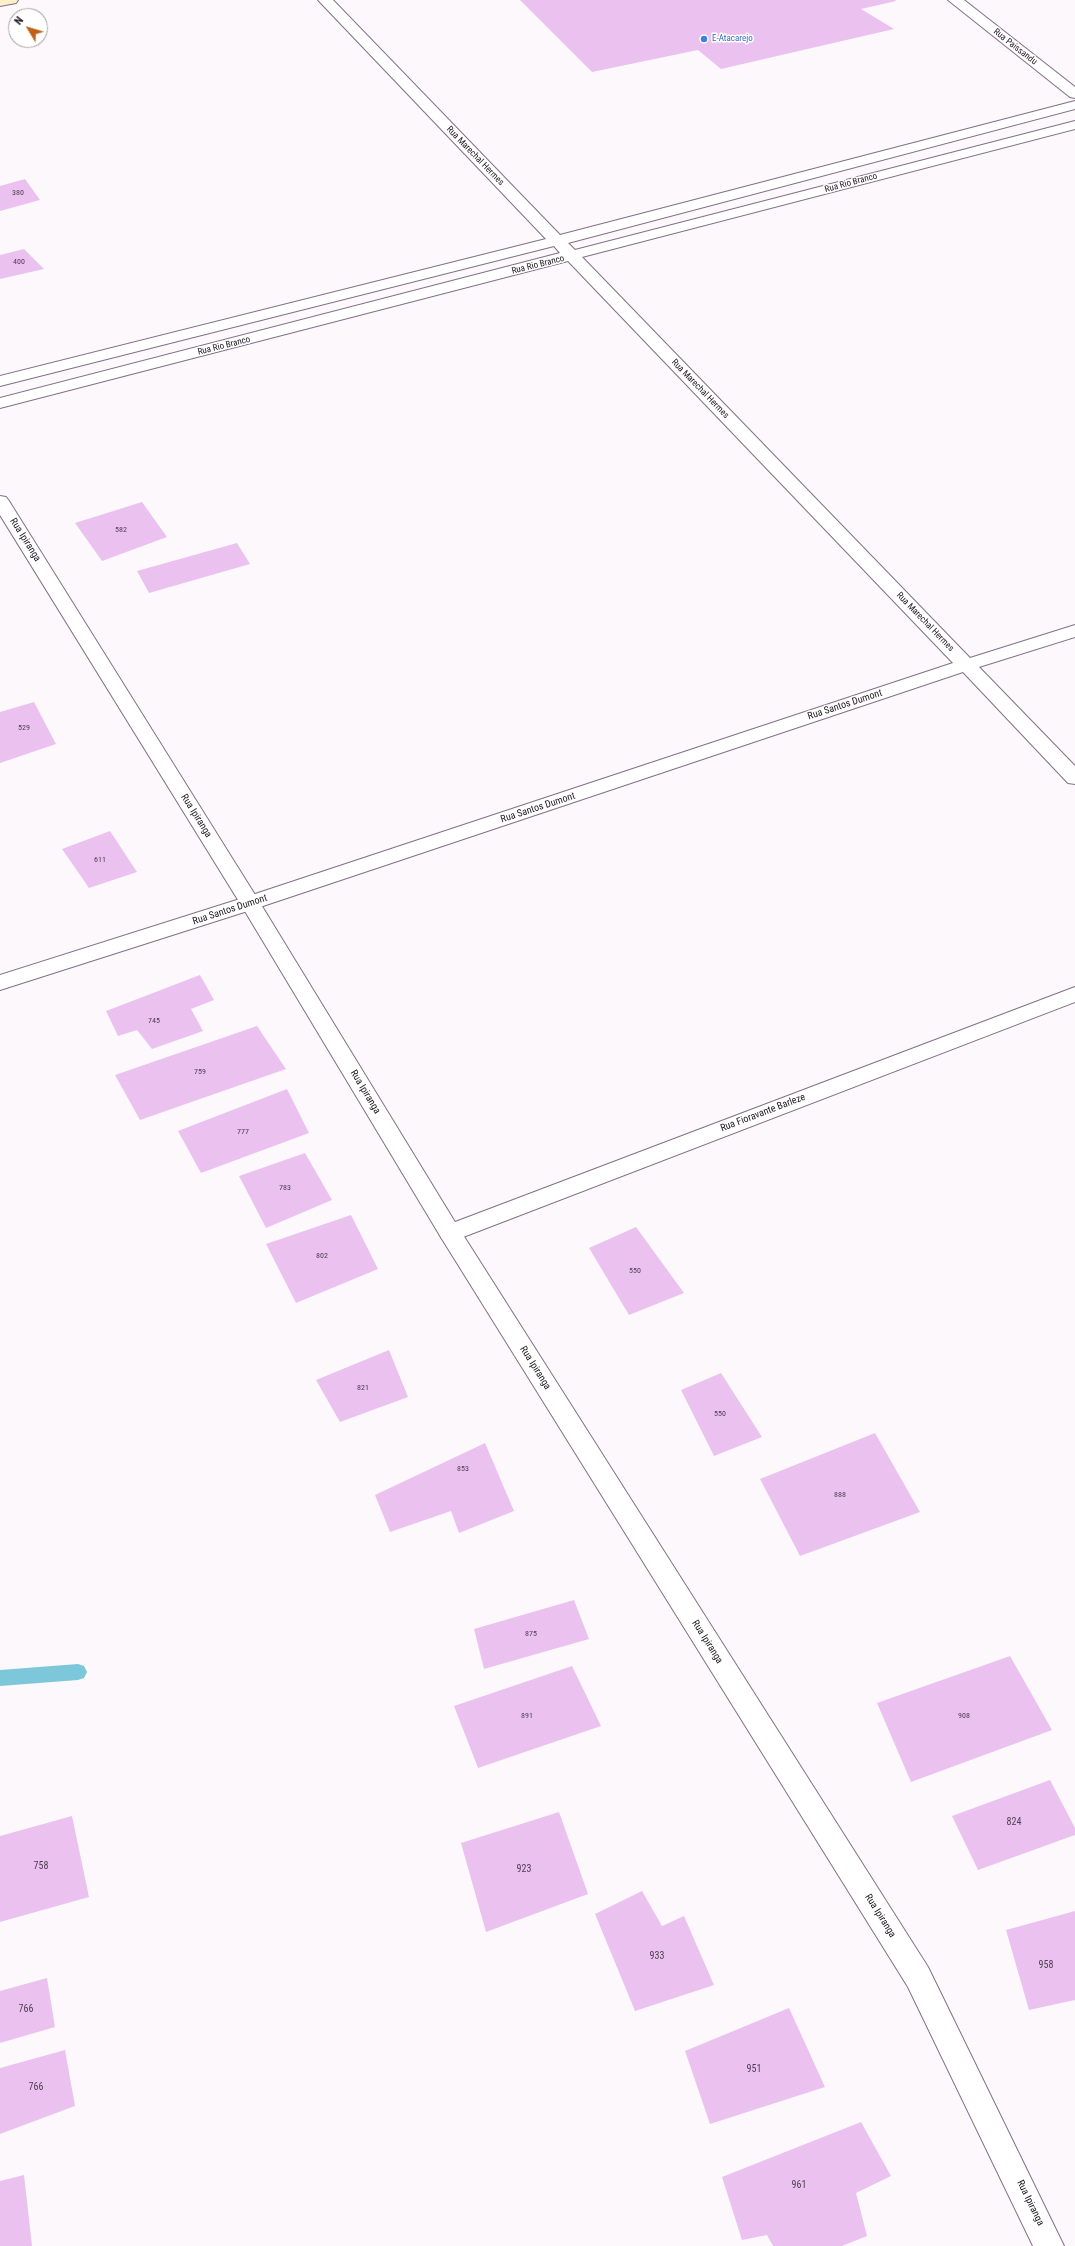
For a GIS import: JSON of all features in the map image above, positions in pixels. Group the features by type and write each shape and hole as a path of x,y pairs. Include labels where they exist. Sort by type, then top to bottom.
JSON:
{"main road":[{"path":"0,2 11,0"}],"street":[{"name":"Rua Marechal Hermes","path":"325,0 1075,778"},
{"name":"Rua Paissandu","path":"955,0 1075,94"},
{"name":"Rua Rio Branco","path":"0,381 556,241 1075,105"},
{"name":"Rua Rio Branco","path":"0,403 1075,125"},
{"path":"833,169 851,184"},
{"path":"400,280 412,297"},
{"path":"157,342 170,359"},
{"name":"Rua Ipiranga","path":"0,501 250,903 450,1233 918,1977 1049,2246"},
{"name":"Rua Santos Dumont","path":"0,983 250,903 966,665 1075,631"},
{"name":"Rua Fioravante Barleze","path":"450,1233 1075,994"}],"building":[{"name":"E-Atacarejo","path":"520,0 896,1 861,9 894,29 721,69 698,50 592,72"},
{"path":"25,179 40,200 0,211 0,186"},
{"path":"24,249 44,269 0,279 0,255"},
{"path":"142,502 167,537 102,561 75,523"},
{"path":"237,543 250,564 149,593 137,571"},
{"path":"34,702 56,744 0,763 0,712"},
{"path":"110,831 137,872 89,888 62,849"},
{"path":"200,975 214,1000 191,1009 203,1031 152,1049 137,1030 118,1036 106,1011"},
{"path":"257,1026 286,1069 140,1120 115,1075"},
{"path":"287,1089 309,1133 201,1173 178,1131"},
{"path":"305,1153 332,1200 266,1228 239,1176"},
{"path":"351,1215 378,1269 296,1303 266,1244"},
{"path":"636,1227 684,1293 629,1315 589,1248"},
{"path":"389,1350 408,1397 340,1422 316,1380"},
{"path":"721,1373 762,1437 714,1456 681,1390"},
{"path":"875,1433 920,1512 800,1556 760,1479"},
{"path":"485,1443 514,1511 459,1533 451,1511 390,1532 375,1495"},
{"path":"574,1600 589,1639 484,1669 474,1629"},
{"path":"1010,1656 1052,1730 911,1782 877,1703"},
{"path":"572,1666 601,1726 478,1768 454,1706"},
{"path":"1050,1780 1075,1828 1075,1835 978,1870 952,1816"},
{"path":"559,1812 588,1894 486,1932 461,1843"},
{"path":"72,1816 89,1897 0,1922 0,1836"},
{"path":"642,1891 662,1926 684,1916 714,1985 635,2011 595,1914"},
{"path":"1075,1911 1075,2000 1029,2010 1006,1930"},
{"path":"47,1978 55,2027 0,2043 0,1991"},
{"path":"789,2008 825,2087 710,2124 685,2051"},
{"path":"65,2050 75,2106 0,2134 0,2068"},
{"path":"861,2122 891,2176 856,2193 867,2236 842,2246 773,2246 767,2235 742,2240 722,2177"},
{"path":"24,2175 32,2246 0,2246 0,2181"}],"waterway":[{"path":"0,1678 78,1672"}],"place":[{"name":"E-Atacarejo","path":"704,39"}]}
